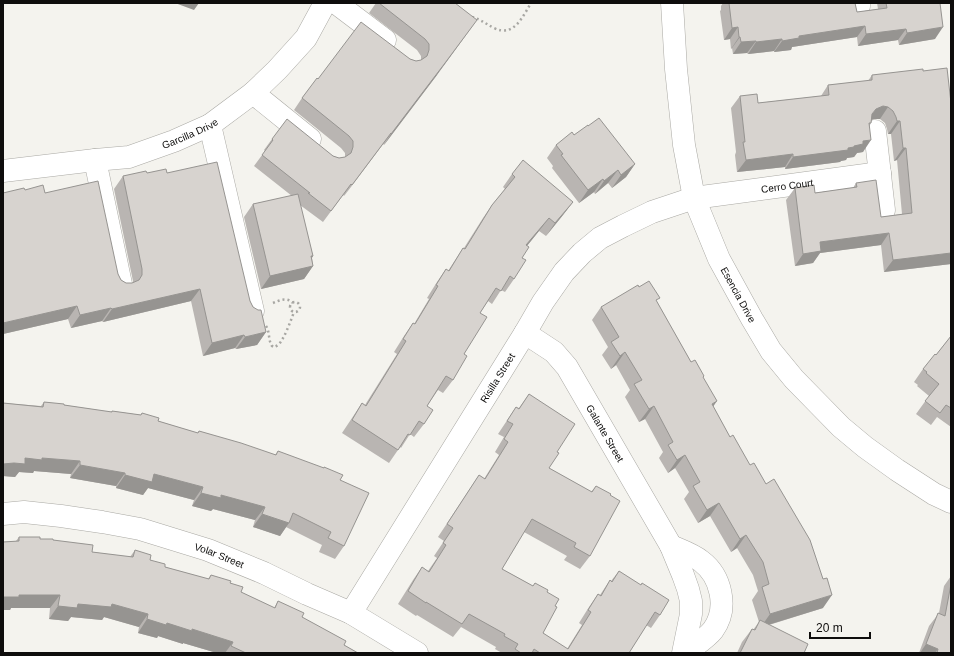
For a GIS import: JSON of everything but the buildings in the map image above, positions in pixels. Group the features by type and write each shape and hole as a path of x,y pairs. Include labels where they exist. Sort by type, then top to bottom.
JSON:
{"street":[{"name":"Garcilla Drive","path":"3,171 129,157 174,141 210,125 252,93 277,70 306,38 325,3"},
{"path":"336,3 397,50"},
{"name":"Esencia Drive","path":"672,3 676,69 684,145 694,198 719,258 735,289 771,351 794,379 841,427 865,447 897,470 934,494 951,502"},
{"path":"252,93 327,152"},
{"path":"210,125 253,311"},
{"path":"875,131 884,210"},
{"path":"96,160 121,284"},
{"name":"Cerro Court","path":"694,198 880,173"},
{"name":"Risilla Street","path":"351,613 543,302 564,272 582,253 600,238 652,212 694,198"},
{"name":"Galante Street","path":"525,333 554,352 567,367 671,546 688,589 691,601 691,614 684,653"},
{"name":"Volar Street","path":"3,514 24,512 102,522 140,529 208,550 257,570 351,613 417,653"},
{"name":"Galante Street","path":"671,546 700,560 708,566 714,574 718,584 722,602 718,621 713,630 684,653"}],"path":[{"path":"471,16 480,19 499,30 510,29 514,27 522,18 530,3"},
{"path":"282,300 293,303 298,303 300,307 299,311 294,312 277,346 272,346 267,327 253,311 282,300"},
{"path":"293,303 290,307 294,312"}]}
